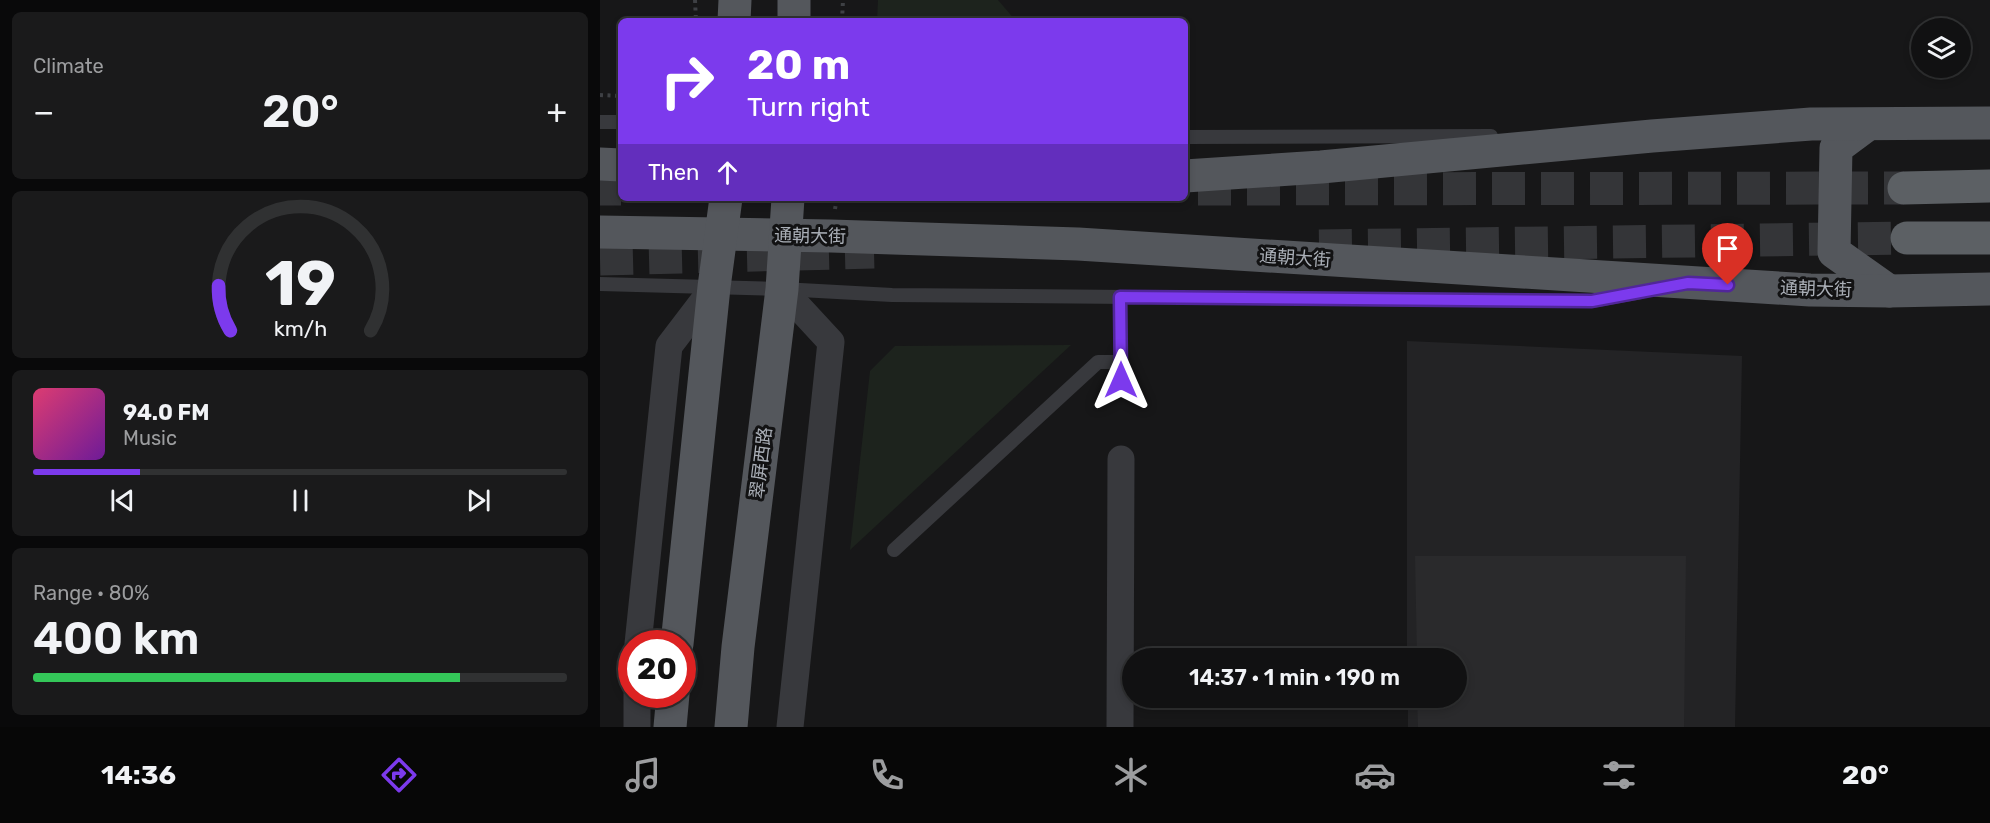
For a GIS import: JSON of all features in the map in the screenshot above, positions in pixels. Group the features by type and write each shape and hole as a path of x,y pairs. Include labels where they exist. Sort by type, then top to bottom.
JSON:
{"highway":[{"path":"1904,188 1990,186"},
{"path":"1907,238 1990,238"}],"main road":[{"path":"734,18 735,0"},
{"path":"794,0 794,18"},
{"path":"1188,176 1321,167 1652,136 1811,124 1990,123"},
{"path":"1867,125 1836,148 1834,252 1889,291"},
{"path":"600,164 618,165"},
{"path":"679,630 714,287 726,201"},
{"name":"翠屏西路","path":"730,727 782,289 788,201"},
{"name":"通朝大街","path":"600,232 1078,244 1810,290 1990,289"},
{"path":"670,727 672,708"}],"street":[{"path":"639,630 669,346 714,287"},
{"path":"782,289 831,342 790,727"},
{"path":"1120,727 1121,459"},
{"path":"637,708 637,727"}],"lane":[{"path":"600,122 618,122"},
{"path":"1188,137 1652,136"},
{"path":"600,284 782,289 892,295 1592,301 1688,283"},
{"path":"1120,297 1121,380"},
{"path":"894,550 1098,362 1121,362"}],"path":[{"path":"695,0 696,18"},
{"path":"842,18 843,0"},
{"path":"600,95 618,96"}],"shaded area":[{"path":"878,0 998,0 1013,18 877,18"},
{"path":"1407,341 1742,356 1735,727 1408,727 1408,708 1467,708 1467,648 1407,648"},
{"path":"1071,345 850,550 870,371 895,346"}],"building":[{"path":"1415,556 1686,556 1684,727 1418,727 1417,708 1467,708 1467,648 1417,648"}],"tunnel":[{"path":"1198,189 1904,188"},
{"path":"600,189 618,189"},
{"path":"1319,246 1907,238"},
{"path":"600,259 874,252"}],"route":[{"path":"1121,380 1120,297 1592,301 1688,283 1728,285"}]}
